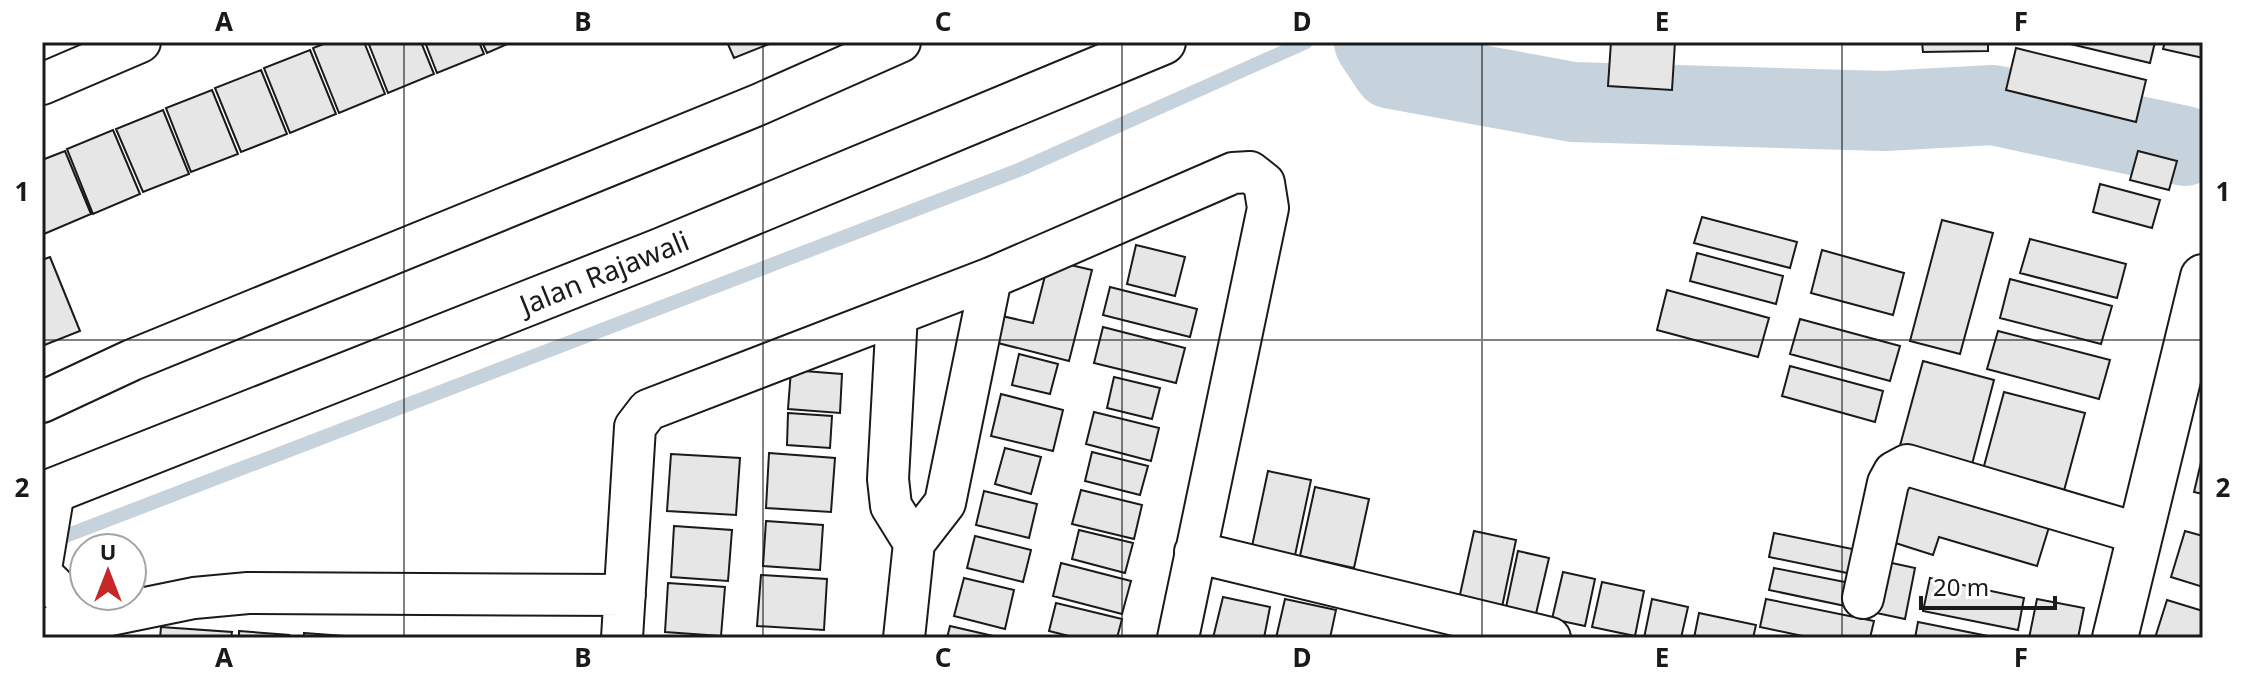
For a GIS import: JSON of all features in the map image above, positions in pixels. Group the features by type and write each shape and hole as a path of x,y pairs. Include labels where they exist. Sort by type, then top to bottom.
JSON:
{"street":[{"path":"42,84 140,42"},
{"path":"42,402 132,360 760,104 900,42"},
{"name":"Jalan Rajawali","path":"46,533 660,251 1163,42"},
{"path":"622,638 635,427 648,410 991,278 1233,173 1250,172 1264,183 1268,208 1178,638"},
{"path":"2115,638 2203,277"},
{"path":"904,638 914,543 945,503 991,278"},
{"path":"897,314 888,479 891,506 914,543"},
{"path":"1863,598 1888,483 1894,472 1907,465 2140,534"},
{"path":"46,533 65,596 66,629 194,598 248,593 625,595"},
{"path":"1195,552 1550,638"}],"building":[{"path":"329,42 364,42 385,94 339,113 313,48"},
{"path":"368,42 421,42 434,74 388,93"},
{"path":"425,42 479,42 484,54 437,73"},
{"path":"482,42 512,42 487,53"},
{"path":"727,42 774,42 734,58"},
{"path":"1611,42 1675,42 1672,90 1608,86"},
{"path":"1922,42 1988,42 1988,51 1923,52"},
{"path":"2062,42 2155,42 2150,63"},
{"path":"2165,42 2203,42 2203,58 2163,49"},
{"path":"2016,48 2146,80 2136,122 2006,90"},
{"path":"310,50 336,114 290,133 264,68"},
{"path":"261,70 287,134 241,152 215,88"},
{"path":"212,90 238,154 191,172 166,108"},
{"path":"163,110 189,174 143,192 116,129"},
{"path":"113,130 140,194 93,214 67,149"},
{"path":"65,151 91,214 44,234 42,160"},
{"path":"2138,151 2177,161 2169,190 2130,180"},
{"path":"2100,184 2160,200 2152,228 2093,212"},
{"path":"1702,217 1797,242 1790,268 1694,243"},
{"path":"1942,220 1993,233 1960,354 1910,341"},
{"path":"2030,239 2126,264 2117,298 2020,273"},
{"path":"1136,245 1185,257 1175,296 1127,284"},
{"path":"1822,250 1904,273 1893,315 1811,293"},
{"path":"1697,253 1783,276 1776,304 1690,281"},
{"path":"50,257 80,331 42,346 42,260"},
{"path":"1049,260 1092,270 1069,361 986,340 993,314 1033,323"},
{"path":"2010,279 2112,306 2101,344 2000,318"},
{"path":"1110,287 1197,309 1190,337 1103,315"},
{"path":"1667,290 1769,318 1758,357 1657,330"},
{"path":"1800,319 1900,346 1890,381 1790,354"},
{"path":"1103,327 1185,348 1176,383 1094,363"},
{"path":"1998,331 2110,360 2099,399 1987,369"},
{"path":"1019,354 1058,364 1050,394 1012,385"},
{"path":"1923,361 1994,380 1970,472 1898,453"},
{"path":"1790,366 1883,391 1875,422 1782,396"},
{"path":"791,370 842,374 840,413 788,409"},
{"path":"1114,377 1160,388 1152,419 1107,408"},
{"path":"2004,392 2085,413 2062,498 1981,477"},
{"path":"1001,394 1063,410 1053,451 991,436"},
{"path":"1094,412 1159,428 1151,461 1086,444"},
{"path":"788,413 832,416 830,448 787,445"},
{"path":"1005,448 1041,457 1031,494 995,484"},
{"path":"1092,452 1148,466 1140,495 1085,481"},
{"path":"769,453 835,458 831,512 766,508"},
{"path":"671,454 740,458 736,515 667,511"},
{"path":"2203,454 2203,494 2194,492"},
{"path":"1268,471 1311,480 1294,560 1251,551"},
{"path":"1904,480 2050,524 2037,566 1939,537 1933,555 1886,540"},
{"path":"1315,487 1369,499 1354,568 1300,556"},
{"path":"1081,490 1142,505 1134,539 1072,524"},
{"path":"984,491 1037,504 1029,538 976,525"},
{"path":"766,521 823,525 820,570 763,566"},
{"path":"674,526 732,530 728,581 671,577"},
{"path":"1079,530 1133,543 1125,573 1072,559"},
{"path":"1474,531 1516,540 1502,607 1459,599"},
{"path":"2185,531 2203,536 2203,587 2171,577"},
{"path":"1774,533 1862,551 1857,575 1769,557"},
{"path":"975,536 1031,550 1023,582 967,568"},
{"path":"1518,551 1549,558 1535,618 1505,612"},
{"path":"1878,560 1915,568 1905,619 1867,611"},
{"path":"1061,563 1131,581 1122,614 1053,596"},
{"path":"1774,568 1855,584 1850,607 1769,590"},
{"path":"1563,572 1595,579 1585,626 1552,619"},
{"path":"761,575 827,579 824,630 757,626"},
{"path":"964,578 1014,590 1005,629 954,616"},
{"path":"1930,578 2024,598 2018,630 1923,611"},
{"path":"1602,582 1644,591 1635,636 1592,627"},
{"path":"668,583 725,587 721,636 665,632"},
{"path":"1223,597 1270,607 1264,638 1213,638"},
{"path":"1285,599 1336,610 1330,638 1276,638"},
{"path":"1652,599 1688,607 1681,638 1644,638"},
{"path":"1766,599 1874,621 1870,638 1812,638 1760,627"},
{"path":"2037,599 2084,608 2078,638 2029,638"},
{"path":"2167,600 2203,611 2203,638 2155,638"},
{"path":"1056,603 1122,619 1117,638 1077,638 1049,631"},
{"path":"1699,613 1756,625 1753,638 1694,638"},
{"path":"1918,622 1998,638 1915,638"},
{"path":"950,626 1002,638 947,638"},
{"path":"161,627 232,632 231,638 160,638"},
{"path":"239,631 289,635 288,638 239,638"},
{"path":"304,633 358,637 358,638 304,638"}],"waterway":[{"path":"50,542 1021,169 1306,42"},
{"path":"1374,42 1392,69 1573,102 1884,111 1993,105 2185,146"}]}
